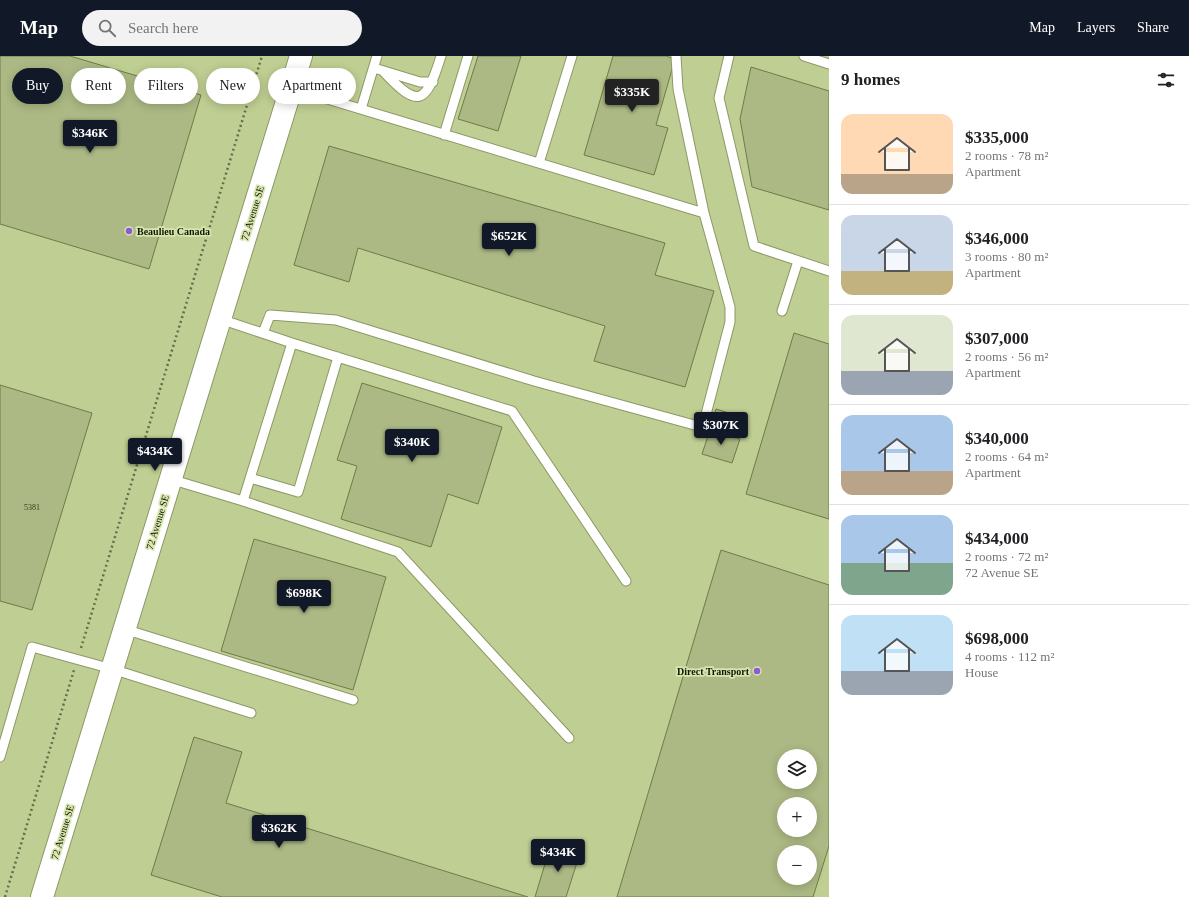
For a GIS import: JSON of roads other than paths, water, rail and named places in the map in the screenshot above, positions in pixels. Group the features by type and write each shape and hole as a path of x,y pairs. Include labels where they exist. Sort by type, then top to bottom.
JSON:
{"street":[{"name":"72 Avenue SE","path":"297,68 300,56"},
{"name":"72 Avenue SE","path":"42,897 286,104"}],"lane":[{"path":"361,109 377,56"},
{"path":"383,71 404,93 411,97 418,97 424,94 433,82 441,56"},
{"path":"444,135 468,56"},
{"path":"539,163 572,56"},
{"path":"263,333 270,315 336,320 534,381 698,426 704,422 730,322 730,307 704,213 678,89 676,56"},
{"path":"729,56 719,98 754,246 829,271"},
{"path":"804,56 829,64"},
{"path":"374,68 420,82 433,82"},
{"path":"344,104 704,213"},
{"path":"782,311 798,261"},
{"path":"220,319 292,343 512,411 626,581"},
{"path":"243,501 292,343"},
{"path":"250,478 298,492 338,357"},
{"path":"170,479 243,501 398,552 569,738"},
{"path":"124,629 353,700"},
{"path":"0,757 32,647 112,669 251,713"}],"place":[{"name":"Beaulieu Canada","path":"129,231"},
{"name":"Direct Transport","path":"757,671"}]}
